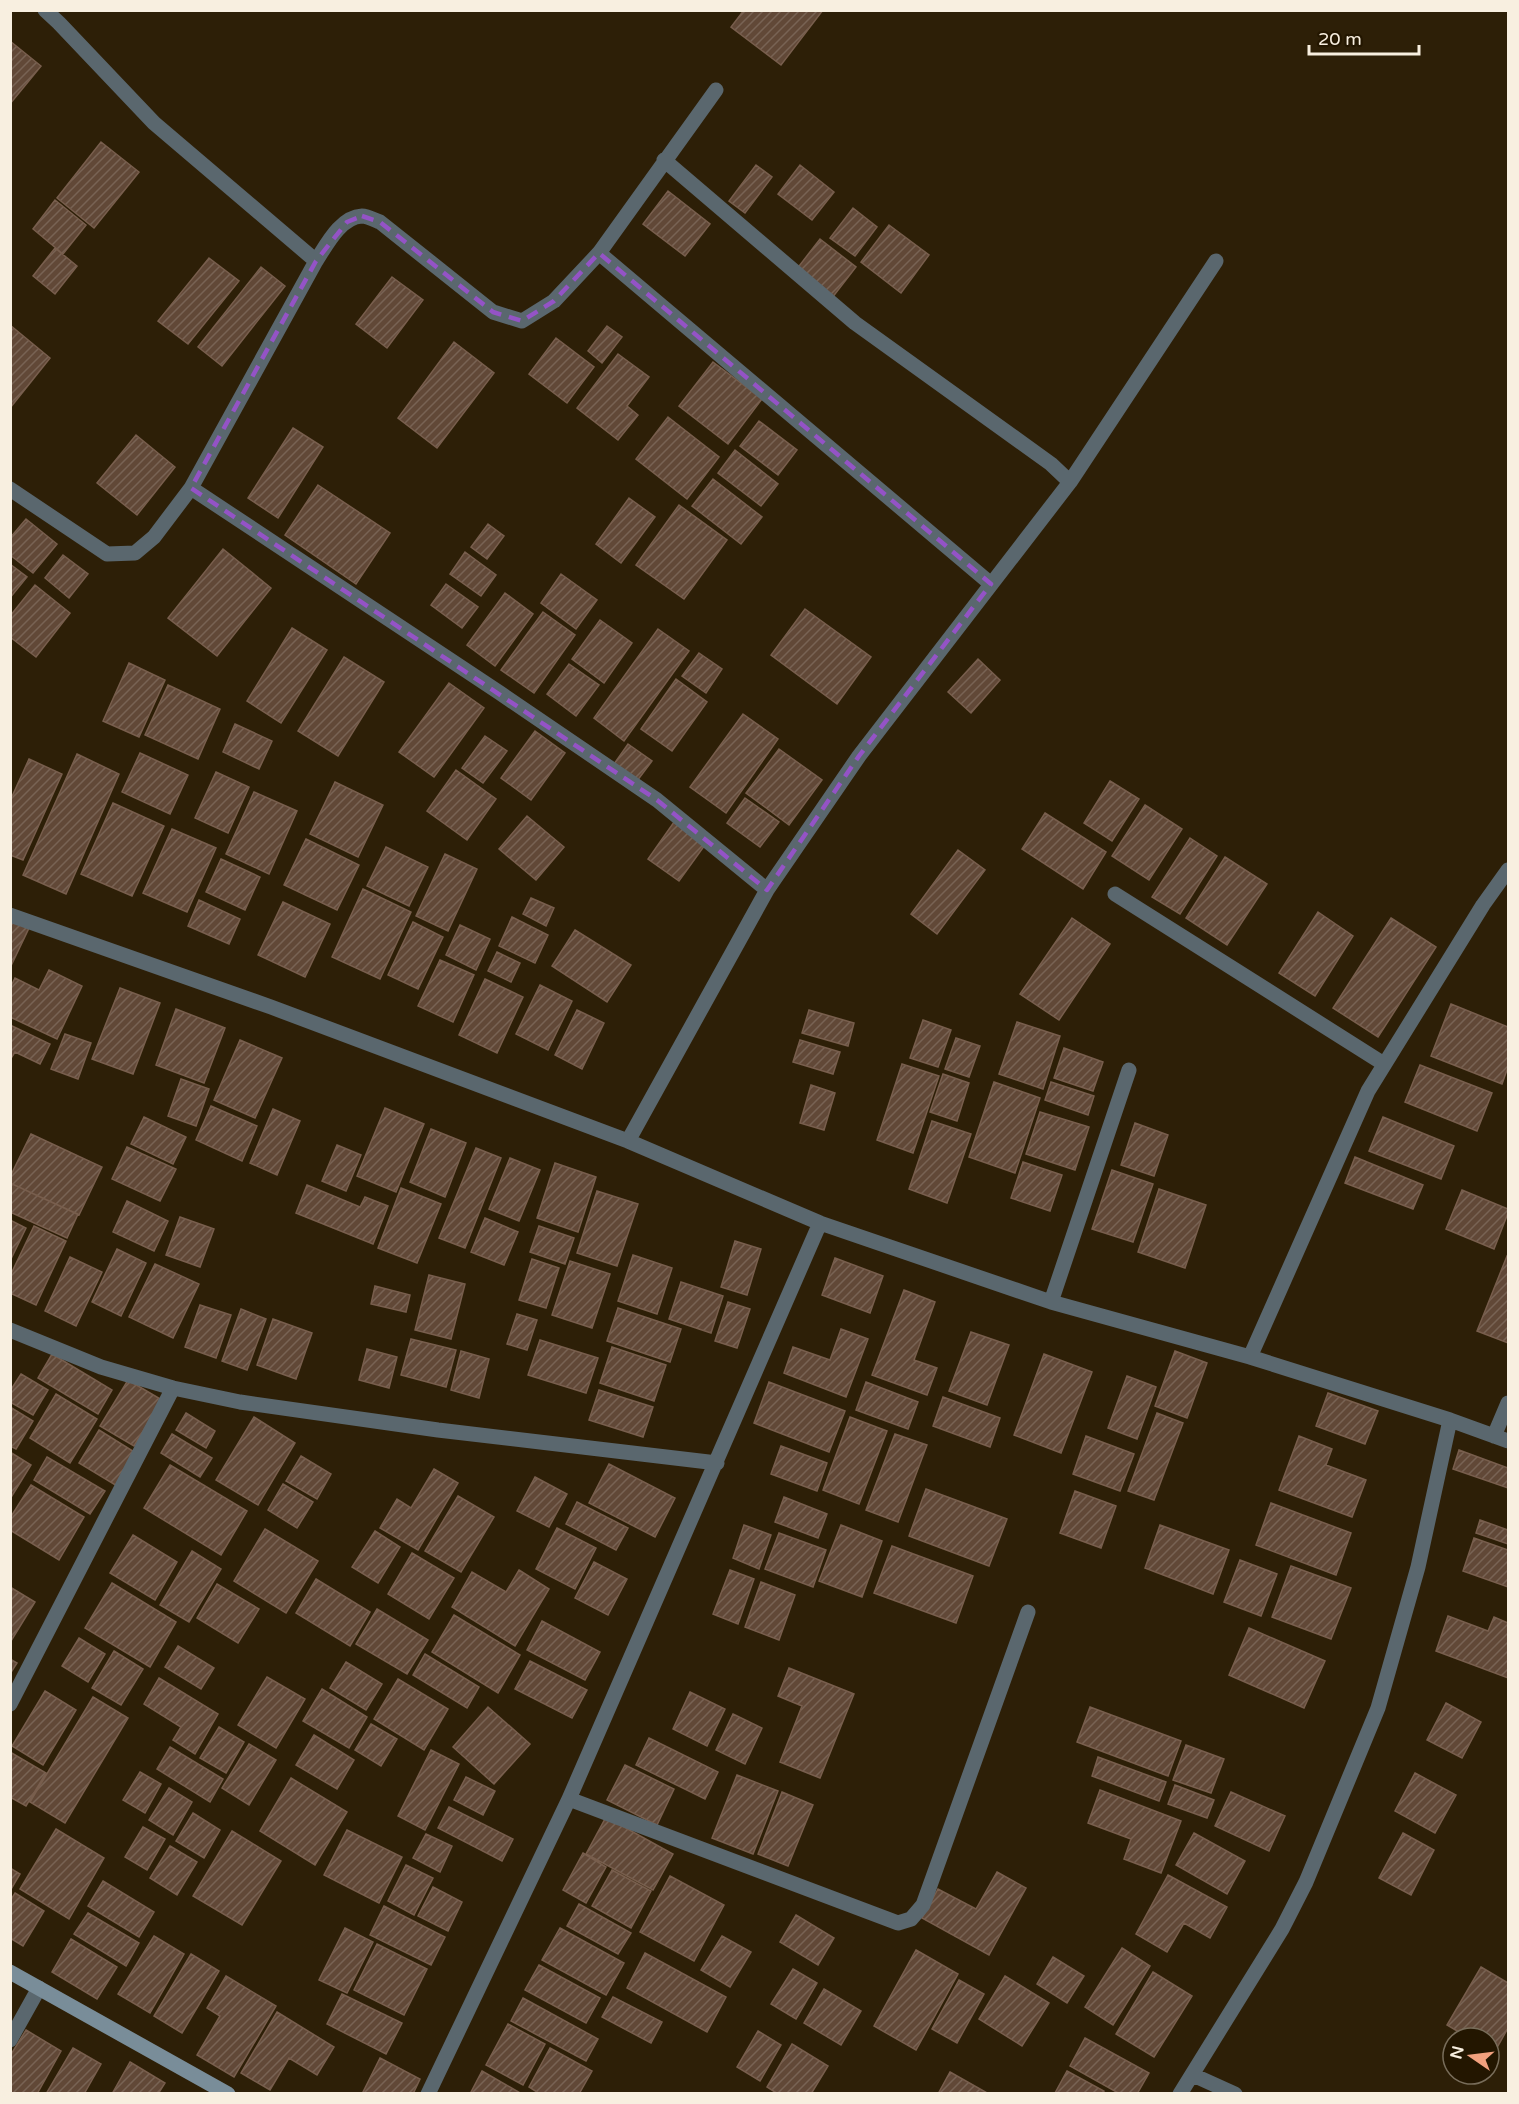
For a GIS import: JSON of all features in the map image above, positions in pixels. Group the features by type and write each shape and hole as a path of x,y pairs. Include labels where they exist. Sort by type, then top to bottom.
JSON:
{"street":[{"path":"45,10 154,123 316,261"},
{"path":"10,489 106,554 135,553 154,537 190,488 316,261 330,239 347,222 362,216 380,222 493,312 522,321 554,301 598,254 716,90"},
{"path":"664,160 855,324 1051,464 1070,482"},
{"path":"598,254 991,584"},
{"path":"628,1141 767,891 859,756 1070,482 1216,261"},
{"path":"190,488 657,800 767,891"},
{"path":"1250,1357 1368,1091 1484,905 1509,870"},
{"path":"1115,894 1384,1064"},
{"path":"10,915 271,1007 628,1141 820,1223 1051,1302 1250,1357 1509,1441"},
{"path":"1051,1302 1129,1070"},
{"path":"428,2094 569,1799 820,1223"},
{"path":"10,1330 101,1367 173,1388 240,1402 438,1430 717,1463"},
{"path":"10,1704 173,1388"},
{"path":"1494,1436 1509,1403"},
{"path":"1180,2094 1282,1929 1301,1892 1378,1708 1418,1567 1450,1420"},
{"path":"569,1799 898,1923 911,1919 923,1905 1028,1612"},
{"path":"10,1971 228,2094"},
{"path":"10,2040 39,1988"},
{"path":"1193,2075 1235,2094"}],"highlighted area":[{"path":"362,216 380,222 493,312 522,321 554,301 599,253 991,584 859,756 767,890 657,800 191,488 316,261 347,222"}],"building":[{"path":"744,10 823,10 781,65 731,27"},
{"path":"10,41 41,66 10,104"},
{"path":"101,142 139,172 94,228 57,198"},
{"path":"756,165 772,177 745,213 729,201"},
{"path":"800,165 834,192 812,220 778,194"},
{"path":"668,191 710,224 685,256 643,224"},
{"path":"55,200 86,225 63,254 33,229"},
{"path":"853,208 877,227 855,256 830,238"},
{"path":"889,225 929,255 901,293 861,262"},
{"path":"820,239 856,267 832,298 796,270"},
{"path":"55,248 77,266 55,294 33,276"},
{"path":"209,258 239,281 188,344 158,321"},
{"path":"261,267 285,286 222,366 198,347"},
{"path":"392,277 423,300 387,348 356,324"},
{"path":"10,325 50,358 10,408"},
{"path":"607,326 622,337 602,363 588,351"},
{"path":"556,338 594,367 567,403 529,374"},
{"path":"454,342 494,373 437,448 398,418"},
{"path":"618,354 649,377 627,406 638,415 618,440 577,408"},
{"path":"713,362 762,399 728,444 679,406"},
{"path":"668,417 719,457 687,499 636,459"},
{"path":"759,421 797,450 778,475 740,446"},
{"path":"293,428 323,447 278,518 248,498"},
{"path":"136,435 175,467 137,515 97,483"},
{"path":"735,450 778,484 761,506 718,473"},
{"path":"713,479 762,517 741,544 692,506"},
{"path":"318,485 390,533 356,584 285,535"},
{"path":"629,498 655,517 621,563 596,544"},
{"path":"679,505 727,540 684,599 636,565"},
{"path":"26,519 57,544 33,573 10,555 10,538"},
{"path":"488,524 504,536 487,559 471,547"},
{"path":"223,549 271,588 217,656 168,618"},
{"path":"465,552 496,575 481,596 450,574"},
{"path":"63,555 88,574 69,598 45,578"},
{"path":"10,564 27,577 10,598"},
{"path":"561,574 597,600 576,629 541,603"},
{"path":"446,584 478,607 462,628 431,605"},
{"path":"35,585 70,613 36,657 10,637 10,616"},
{"path":"505,593 533,614 495,666 467,645"},
{"path":"805,609 871,657 837,704 771,655"},
{"path":"543,612 575,635 534,693 501,670"},
{"path":"600,620 632,643 604,683 572,659"},
{"path":"292,628 327,650 281,723 247,701"},
{"path":"658,629 689,651 624,741 594,718"},
{"path":"699,653 722,669 706,693 682,676"},
{"path":"344,657 384,682 338,756 298,731"},
{"path":"978,659 1000,680 971,713 948,692"},
{"path":"129,663 165,680 139,737 103,721"},
{"path":"569,664 599,685 576,716 547,694"},
{"path":"676,679 707,702 672,751 641,729"},
{"path":"449,683 484,708 434,777 399,752"},
{"path":"168,685 220,709 198,759 145,735"},
{"path":"743,714 778,739 726,813 690,787"},
{"path":"235,724 272,741 259,769 223,752"},
{"path":"535,731 565,753 531,800 501,778"},
{"path":"485,736 507,751 483,783 462,768"},
{"path":"628,744 652,761 637,781 614,764"},
{"path":"779,749 822,780 789,825 746,793"},
{"path":"140,753 188,775 170,814 122,792"},
{"path":"77,754 119,774 66,894 23,875"},
{"path":"29,759 62,774 23,860 10,855 10,801"},
{"path":"456,770 496,799 467,840 427,811"},
{"path":"216,772 249,787 228,833 195,818"},
{"path":"1110,781 1139,799 1112,841 1084,823"},
{"path":"335,782 383,805 358,857 310,834"},
{"path":"254,792 297,811 269,874 226,854"},
{"path":"745,798 779,822 760,847 727,823"},
{"path":"113,803 164,826 132,896 81,874"},
{"path":"1145,805 1182,829 1149,880 1112,856"},
{"path":"1045,813 1106,852 1083,889 1022,849"},
{"path":"527,816 564,847 536,880 499,849"},
{"path":"674,822 705,845 679,881 648,859"},
{"path":"172,829 216,848 187,912 143,893"},
{"path":"1190,838 1217,856 1180,914 1152,897"},
{"path":"306,839 359,865 337,910 284,885"},
{"path":"386,847 428,867 409,906 367,886"},
{"path":"958,850 985,870 937,934 911,914"},
{"path":"445,854 477,869 448,931 416,916"},
{"path":"1225,857 1267,884 1227,945 1186,918"},
{"path":"221,859 260,877 245,910 206,892"},
{"path":"363,889 411,912 380,979 332,957"},
{"path":"531,898 554,908 546,926 523,914"},
{"path":"199,900 240,919 229,944 188,926"},
{"path":"283,902 330,924 305,977 258,955"},
{"path":"1318,912 1353,936 1315,996 1279,973"},
{"path":"512,917 548,935 535,963 499,946"},
{"path":"1072,918 1110,944 1059,1020 1020,994"},
{"path":"1391,918 1436,947 1378,1037 1333,1008"},
{"path":"10,919 29,928 10,968"},
{"path":"413,922 443,937 418,989 388,975"},
{"path":"460,925 490,939 476,970 446,955"},
{"path":"575,930 631,965 607,1002 552,966"},
{"path":"497,952 520,963 511,982 488,971"},
{"path":"440,960 474,975 453,1022 418,1006"},
{"path":"49,970 82,986 57,1039 10,1017 10,988 15,978 39,990"},
{"path":"485,979 523,997 497,1053 459,1035"},
{"path":"540,985 572,1001 548,1050 516,1034"},
{"path":"120,988 160,1003 133,1074 92,1059"},
{"path":"1451,1004 1508,1027 1508,1067 1502,1084 1431,1056"},
{"path":"176,1009 225,1028 204,1083 156,1065"},
{"path":"577,1010 604,1023 582,1069 555,1055"},
{"path":"809,1010 854,1023 848,1046 802,1033"},
{"path":"923,1020 951,1030 938,1067 910,1058"},
{"path":"1017,1022 1060,1036 1043,1089 999,1074"},
{"path":"10,1025 50,1044 40,1064 15,1052 10,1060"},
{"path":"65,1034 91,1043 78,1079 51,1069"},
{"path":"956,1038 980,1046 969,1077 945,1069"},
{"path":"240,1040 282,1058 255,1118 214,1100"},
{"path":"800,1040 840,1052 833,1074 793,1062"},
{"path":"1064,1048 1103,1062 1093,1091 1054,1078"},
{"path":"902,1064 939,1076 913,1153 877,1140"},
{"path":"1420,1065 1492,1093 1477,1131 1405,1102"},
{"path":"943,1074 969,1083 957,1121 930,1112"},
{"path":"181,1079 209,1089 196,1126 168,1116"},
{"path":"994,1082 1040,1098 1015,1173 969,1157"},
{"path":"1051,1082 1094,1096 1088,1115 1045,1100"},
{"path":"811,1085 835,1093 824,1130 800,1123"},
{"path":"211,1106 257,1126 242,1161 196,1140"},
{"path":"385,1108 424,1124 396,1192 357,1176"},
{"path":"273,1109 300,1121 277,1175 250,1163"},
{"path":"1040,1112 1089,1127 1075,1170 1026,1154"},
{"path":"144,1117 186,1137 173,1164 131,1144"},
{"path":"1383,1117 1454,1146 1441,1179 1369,1151"},
{"path":"932,1121 971,1134 947,1203 909,1189"},
{"path":"1135,1123 1168,1135 1154,1176 1121,1165"},
{"path":"431,1129 466,1143 445,1197 410,1182"},
{"path":"31,1134 102,1167 79,1215 10,1183 10,1177"},
{"path":"337,1145 361,1155 346,1191 322,1181"},
{"path":"127,1147 176,1169 160,1201 112,1179"},
{"path":"476,1148 501,1158 465,1248 439,1238"},
{"path":"1355,1157 1423,1185 1413,1209 1345,1183"},
{"path":"510,1158 540,1170 519,1221 489,1209"},
{"path":"1023,1162 1062,1175 1050,1211 1011,1198"},
{"path":"555,1163 596,1177 578,1232 537,1218"},
{"path":"1112,1170 1153,1184 1133,1242 1092,1229"},
{"path":"10,1183 78,1214 67,1238 10,1212"},
{"path":"307,1185 360,1207 365,1197 388,1206 373,1244 296,1213"},
{"path":"401,1188 441,1204 417,1263 378,1248"},
{"path":"1159,1189 1206,1205 1185,1268 1138,1252"},
{"path":"1462,1190 1508,1209 1494,1249 1446,1229"},
{"path":"597,1191 638,1204 617,1266 577,1253"},
{"path":"127,1201 168,1221 154,1251 113,1232"},
{"path":"180,1217 214,1229 200,1267 166,1255"},
{"path":"485,1218 518,1232 504,1265 471,1252"},
{"path":"10,1220 26,1228 10,1261"},
{"path":"34,1226 66,1241 36,1305 10,1293 10,1276"},
{"path":"539,1226 574,1238 565,1264 530,1252"},
{"path":"735,1241 761,1249 747,1295 721,1287"},
{"path":"117,1249 146,1263 121,1316 92,1302"},
{"path":"633,1255 672,1268 657,1314 618,1301"},
{"path":"70,1257 102,1272 76,1326 45,1311"},
{"path":"1508,1257 1508,1343 1477,1331"},
{"path":"835,1258 883,1276 870,1313 822,1295"},
{"path":"532,1259 559,1268 546,1308 519,1300"},
{"path":"570,1261 610,1274 592,1328 552,1315"},
{"path":"155,1264 199,1284 173,1338 129,1317"},
{"path":"429,1275 465,1284 451,1339 415,1330"},
{"path":"681,1282 723,1296 711,1333 669,1319"},
{"path":"375,1286 410,1295 406,1312 371,1304"},
{"path":"904,1290 935,1302 914,1360 937,1368 927,1395 872,1375"},
{"path":"728,1302 750,1309 737,1348 715,1341"},
{"path":"200,1305 231,1315 216,1358 185,1347"},
{"path":"618,1308 681,1329 670,1362 607,1341"},
{"path":"241,1309 266,1319 247,1370 222,1361"},
{"path":"517,1314 537,1320 527,1350 507,1344"},
{"path":"273,1319 312,1333 296,1379 257,1365"},
{"path":"841,1329 868,1339 846,1397 784,1373 793,1347 830,1360"},
{"path":"971,1332 1009,1345 987,1405 949,1391"},
{"path":"411,1339 456,1350 446,1387 401,1375"},
{"path":"540,1340 598,1358 586,1393 528,1375"},
{"path":"612,1347 666,1365 654,1401 600,1383"},
{"path":"367,1349 397,1357 389,1388 359,1380"},
{"path":"461,1351 489,1359 479,1398 451,1390"},
{"path":"1175,1351 1207,1363 1187,1418 1155,1406"},
{"path":"52,1354 112,1390 98,1414 38,1378"},
{"path":"1044,1354 1092,1372 1061,1453 1014,1435"},
{"path":"21,1374 48,1390 33,1415 10,1402 10,1391"},
{"path":"1127,1376 1156,1387 1137,1439 1108,1428"},
{"path":"128,1380 162,1400 134,1446 100,1426"},
{"path":"769,1382 845,1411 829,1452 754,1423"},
{"path":"866,1382 918,1402 908,1429 856,1410"},
{"path":"599,1390 653,1407 643,1437 589,1420"},
{"path":"1328,1393 1378,1411 1365,1444 1316,1426"},
{"path":"56,1394 97,1419 70,1463 30,1438"},
{"path":"943,1397 1000,1418 990,1447 933,1426"},
{"path":"10,1407 33,1421 16,1449 10,1446"},
{"path":"186,1413 215,1431 206,1448 176,1430"},
{"path":"1157,1413 1183,1423 1154,1500 1128,1491"},
{"path":"254,1417 295,1443 258,1505 216,1480"},
{"path":"850,1417 887,1431 859,1504 823,1490"},
{"path":"99,1430 136,1453 117,1486 79,1463"},
{"path":"172,1434 212,1458 200,1477 161,1453"},
{"path":"895,1434 927,1445 898,1522 866,1510"},
{"path":"1086,1436 1134,1454 1120,1491 1073,1474"},
{"path":"1299,1436 1332,1449 1326,1465 1366,1480 1352,1517 1279,1490"},
{"path":"781,1446 827,1463 817,1491 771,1474"},
{"path":"1459,1450 1508,1468 1508,1488 1453,1469"},
{"path":"10,1452 31,1465 10,1499"},
{"path":"301,1456 331,1474 317,1499 286,1481"},
{"path":"47,1457 105,1491 90,1514 34,1480"},
{"path":"609,1464 675,1498 655,1537 589,1503"},
{"path":"170,1465 247,1511 221,1555 144,1508"},
{"path":"434,1469 458,1483 418,1550 380,1528 397,1499 411,1508"},
{"path":"535,1477 567,1494 549,1527 517,1511"},
{"path":"283,1484 313,1502 297,1528 268,1510"},
{"path":"31,1485 84,1517 59,1560 10,1530 10,1518"},
{"path":"926,1489 1007,1519 989,1566 909,1536"},
{"path":"1075,1491 1116,1506 1101,1548 1060,1533"},
{"path":"458,1496 494,1517 461,1572 425,1551"},
{"path":"784,1497 827,1514 818,1538 775,1522"},
{"path":"577,1502 628,1528 616,1550 566,1524"},
{"path":"1271,1503 1351,1533 1336,1575 1256,1545"},
{"path":"1480,1520 1508,1530 1508,1544 1476,1533"},
{"path":"744,1525 771,1535 759,1569 733,1558"},
{"path":"841,1525 882,1541 862,1597 819,1581"},
{"path":"1160,1525 1229,1550 1213,1594 1145,1568"},
{"path":"557,1528 596,1548 575,1589 536,1569"},
{"path":"265,1529 318,1561 286,1613 234,1581"},
{"path":"375,1531 400,1547 378,1583 352,1567"},
{"path":"779,1533 826,1550 813,1587 765,1569"},
{"path":"133,1535 177,1562 155,1600 110,1573"},
{"path":"1474,1538 1508,1550 1508,1587 1463,1571"},
{"path":"892,1546 973,1576 956,1623 874,1593"},
{"path":"192,1551 221,1569 189,1622 160,1605"},
{"path":"412,1553 454,1578 429,1619 388,1594"},
{"path":"1240,1560 1277,1574 1261,1616 1224,1602"},
{"path":"594,1562 627,1579 608,1615 575,1598"},
{"path":"1291,1566 1351,1588 1331,1639 1272,1617"},
{"path":"519,1570 549,1589 515,1646 452,1607 472,1572 506,1592"},
{"path":"730,1570 754,1579 738,1624 713,1614"},
{"path":"316,1579 370,1612 350,1646 296,1613"},
{"path":"761,1582 795,1595 779,1640 745,1627"},
{"path":"112,1583 176,1622 150,1667 85,1628"},
{"path":"217,1584 259,1609 238,1643 197,1618"},
{"path":"10,1587 35,1602 11,1641 10,1641"},
{"path":"377,1609 428,1640 407,1674 356,1644"},
{"path":"454,1615 520,1655 498,1693 432,1652"},
{"path":"1448,1616 1488,1631 1494,1617 1508,1623 1508,1678 1436,1651"},
{"path":"542,1621 600,1652 585,1680 527,1650"},
{"path":"1249,1628 1325,1661 1304,1708 1229,1675"},
{"path":"79,1638 105,1654 88,1682 62,1666"},
{"path":"178,1646 214,1668 201,1689 165,1667"},
{"path":"114,1651 143,1669 121,1705 92,1688"},
{"path":"425,1654 479,1687 467,1708 413,1675"},
{"path":"10,1659 17,1663 10,1674"},
{"path":"530,1661 587,1690 572,1718 515,1689"},
{"path":"346,1662 382,1684 366,1710 330,1688"},
{"path":"789,1668 854,1694 820,1778 780,1762 802,1706 778,1696"},
{"path":"267,1677 305,1699 276,1748 238,1725"},
{"path":"159,1678 218,1714 195,1754 173,1740 181,1727 144,1704"},
{"path":"398,1679 448,1709 424,1750 374,1719"},
{"path":"322,1689 367,1717 349,1748 303,1721"},
{"path":"45,1691 76,1710 43,1765 12,1746"},
{"path":"690,1692 725,1709 707,1746 673,1729"},
{"path":"93,1697 128,1718 65,1823 30,1802"},
{"path":"1446,1703 1481,1722 1462,1758 1427,1740"},
{"path":"488,1707 530,1744 494,1784 453,1747"},
{"path":"1090,1707 1181,1741 1168,1776 1077,1742"},
{"path":"733,1714 762,1728 745,1764 716,1750"},
{"path":"371,1724 397,1739 381,1766 355,1750"},
{"path":"219,1727 244,1742 226,1773 200,1758"},
{"path":"314,1735 354,1760 337,1789 296,1765"},
{"path":"649,1738 718,1772 705,1799 636,1765"},
{"path":"249,1744 276,1760 249,1805 222,1788"},
{"path":"1186,1745 1224,1759 1211,1793 1173,1780"},
{"path":"170,1747 223,1779 210,1802 157,1769"},
{"path":"431,1750 459,1764 425,1830 398,1816"},
{"path":"10,1752 46,1773 26,1806 10,1797"},
{"path":"1098,1757 1166,1782 1159,1801 1092,1776"},
{"path":"625,1765 674,1789 657,1825 607,1800"},
{"path":"140,1772 161,1784 145,1813 123,1800"},
{"path":"1415,1773 1456,1795 1435,1833 1395,1811"},
{"path":"737,1775 778,1791 753,1854 712,1838"},
{"path":"466,1777 495,1791 483,1815 454,1800"},
{"path":"291,1778 347,1812 315,1865 260,1831"},
{"path":"1175,1785 1214,1800 1207,1818 1168,1804"},
{"path":"169,1788 192,1802 173,1835 149,1820"},
{"path":"1100,1790 1181,1821 1161,1873 1124,1859 1131,1839 1088,1823"},
{"path":"782,1792 813,1805 788,1866 758,1854"},
{"path":"1231,1792 1285,1816 1269,1851 1215,1826"},
{"path":"449,1807 513,1839 502,1861 438,1828"},
{"path":"193,1813 220,1830 204,1858 176,1841"},
{"path":"606,1817 673,1854 653,1890 586,1854"},
{"path":"143,1827 165,1839 147,1870 125,1857"},
{"path":"56,1829 104,1858 69,1919 20,1889"},
{"path":"347,1830 402,1857 379,1903 324,1875"},
{"path":"232,1831 281,1861 242,1925 193,1896"},
{"path":"1194,1833 1245,1861 1227,1894 1176,1865"},
{"path":"1403,1833 1434,1850 1411,1895 1379,1878"},
{"path":"426,1834 452,1846 440,1872 413,1858"},
{"path":"170,1846 197,1862 177,1895 150,1878"},
{"path":"583,1853 606,1867 586,1903 563,1890"},
{"path":"406,1865 433,1878 414,1915 388,1901"},
{"path":"10,1868 20,1874 10,1891"},
{"path":"612,1870 651,1891 631,1928 592,1906"},
{"path":"997,1872 1026,1888 989,1955 922,1918 938,1889 976,1909"},
{"path":"1168,1875 1227,1907 1210,1938 1184,1923 1167,1952 1136,1934"},
{"path":"670,1876 724,1905 694,1961 640,1932"},
{"path":"103,1881 154,1912 139,1937 88,1906"},
{"path":"433,1887 462,1902 448,1931 418,1916"},
{"path":"15,1893 44,1911 23,1946 10,1938 10,1901"},
{"path":"579,1904 631,1933 618,1954 567,1926"},
{"path":"384,1906 445,1937 431,1965 370,1935"},
{"path":"88,1913 139,1943 126,1966 74,1934"},
{"path":"796,1915 834,1938 818,1965 780,1942"},
{"path":"345,1928 373,1942 347,1993 319,1980"},
{"path":"560,1928 624,1963 606,1995 542,1960"},
{"path":"154,1936 184,1954 150,2013 118,1994"},
{"path":"722,1936 751,1952 730,1987 701,1970"},
{"path":"71,1939 117,1967 97,1999 52,1972"},
{"path":"377,1944 427,1969 404,2015 354,1990"},
{"path":"1122,1948 1150,1966 1113,2025 1085,2007"},
{"path":"916,1950 958,1974 916,2050 874,2026"},
{"path":"645,1953 726,1997 707,2032 627,1988"},
{"path":"191,1954 219,1971 182,2033 154,2016"},
{"path":"1053,1957 1084,1976 1067,2003 1037,1984"},
{"path":"539,1965 600,1998 586,2023 525,1990"},
{"path":"1481,1967 1508,1983 1508,2028 1501,2040 1501,2026 1447,2025"},
{"path":"793,1969 817,1983 796,2019 771,2004"},
{"path":"1153,1972 1192,1996 1154,2057 1116,2034"},
{"path":"226,1976 276,2006 234,2077 197,2055 220,2016 207,2008"},
{"path":"1005,1976 1049,2003 1022,2046 979,2019"},
{"path":"959,1980 984,1994 957,2043 932,2029"},
{"path":"824,1989 861,2011 841,2045 804,2023"},
{"path":"342,1994 402,2023 386,2054 327,2024"},
{"path":"613,1997 662,2022 651,2043 602,2017"},
{"path":"523,1998 598,2039 586,2061 511,2021"},
{"path":"277,2012 334,2047 317,2075 289,2058 270,2090 241,2073"},
{"path":"508,2024 545,2044 523,2085 486,2065"},
{"path":"26,2030 61,2051 37,2094 10,2094 10,2056"},
{"path":"758,2031 781,2045 760,2081 737,2067"},
{"path":"1085,2038 1149,2073 1137,2094 1120,2094 1070,2066"},
{"path":"792,2044 828,2066 811,2094 778,2094 767,2087"},
{"path":"73,2048 101,2064 84,2094 46,2094"},
{"path":"550,2048 592,2071 579,2094 540,2094 529,2087"},
{"path":"380,2058 420,2079 413,2094 362,2094"},
{"path":"130,2062 165,2083 158,2094 112,2094"},
{"path":"482,2071 522,2094 470,2094"},
{"path":"1067,2071 1104,2091 1103,2094 1055,2093"},
{"path":"950,2072 989,2094 938,2094"}]}
